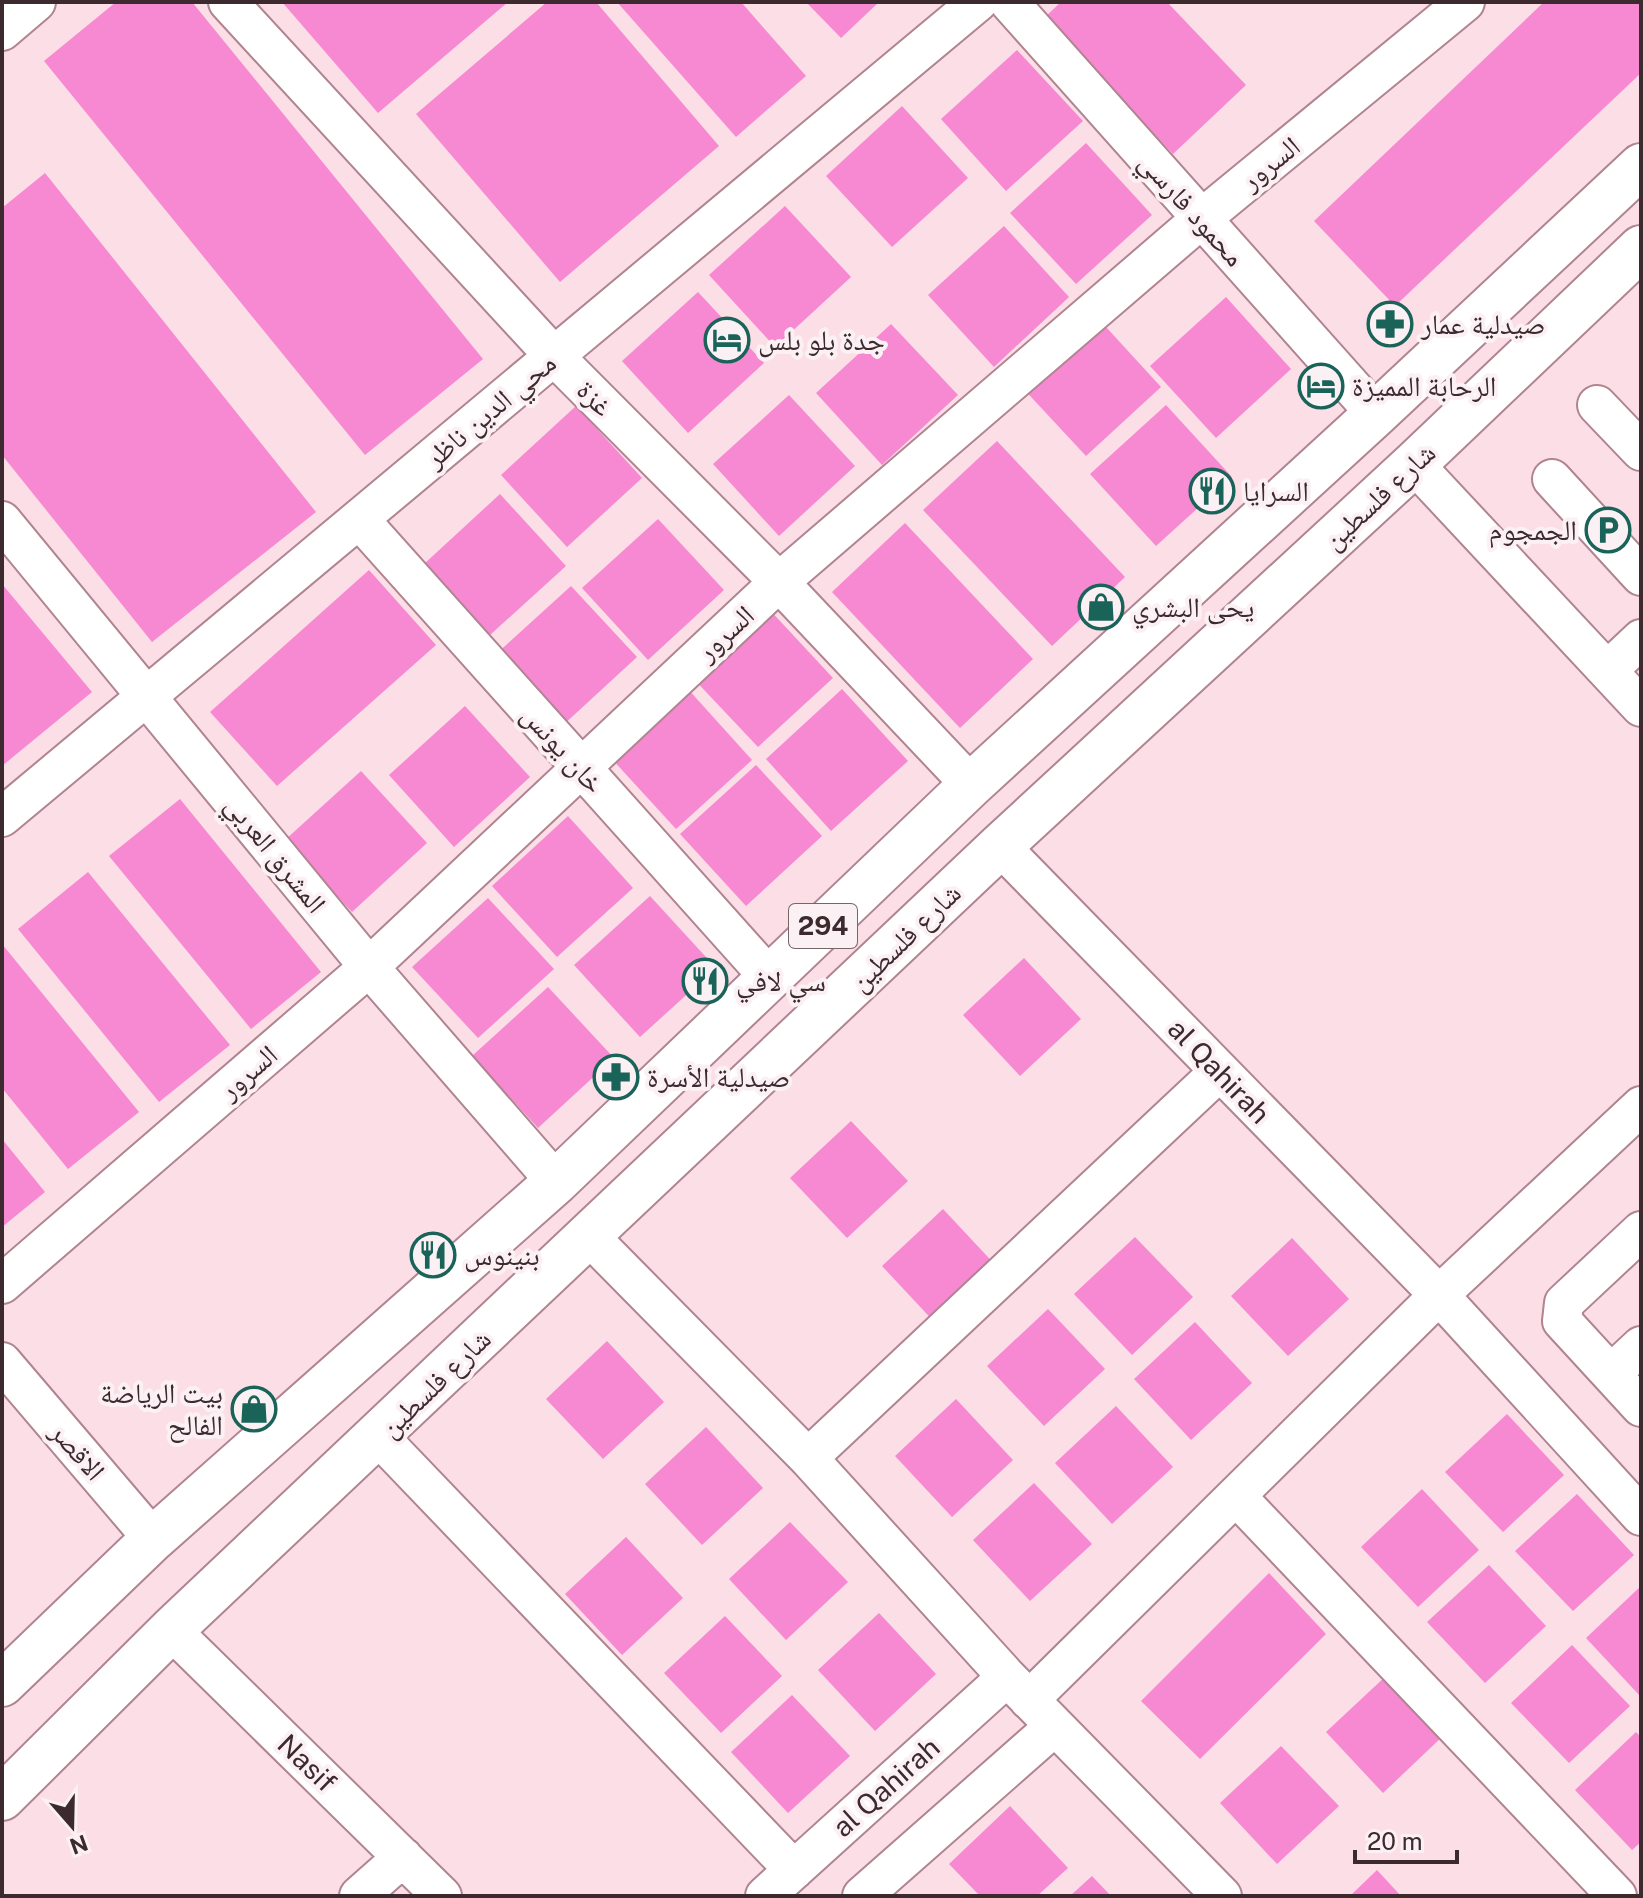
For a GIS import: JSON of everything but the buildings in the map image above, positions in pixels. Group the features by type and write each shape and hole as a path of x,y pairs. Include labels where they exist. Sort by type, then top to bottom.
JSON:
{"main road":[{"name":"294","path":"2,1684 153,1539 556,1182 971,785 1641,166"},
{"name":"شارع فلسطين","path":"2,1798 171,1630 379,1437 1000,846 1414,464 1641,248"}],"street":[{"path":"2,31 36,2"},
{"name":"غزة","path":"228,2 554,356 779,582 971,785"},
{"name":"محي الدين ناظر","path":"2,817 978,2"},
{"name":"محمود فارسي","path":"1009,2 1376,414"},
{"name":"السرور","path":"2,1284 369,967 779,582 1201,219 1465,2"},
{"path":"1597,405 1641,451"},
{"path":"1414,464 1641,707"},
{"path":"1552,479 1641,576"},
{"name":"خان يونس","path":"359,519 769,977"},
{"name":"المشرق العربي","path":"2,521 369,967 556,1182"},
{"path":"1608,670 1641,639"},
{"name":"al Qahirah","path":"1000,846 1439,1295 1641,1516"},
{"path":"808,1458 1220,1071"},
{"path":"862,1896 1030,1701 1439,1295 1641,1106"},
{"path":"1641,1231 1572,1294 1562,1311 1562,1321 1641,1407"},
{"path":"589,1236 808,1458 1030,1701 1222,1896"},
{"path":"1611,1374 1641,1346"},
{"name":"الاقصر","path":"2,1362 153,1539"},
{"path":"379,1437 794,1870"},
{"path":"1236,1496 1617,1896"},
{"name":"Nasif","path":"171,1630 442,1896"},
{"name":"al Qahirah","path":"765,1896 794,1870 1030,1701"},
{"path":"359,1896 403,1857"}],"place":[{"name":"صيدلية عمار","path":"1390,324"},
{"name":"جدة بلو بلس","path":"727,340"},
{"name":"الرحابة المميزة","path":"1321,386"},
{"name":"السرايا","path":"1212,491"},
{"name":"الجمجوم","path":"1608,530"},
{"name":"يحى البشري","path":"1101,607"},
{"name":"سي لافي","path":"705,981"},
{"name":"صيدلية الأسرة","path":"616,1077"},
{"name":"بنينوس","path":"433,1255"},
{"name":"بيت الرياضة الفالح","path":"254,1409"}]}
